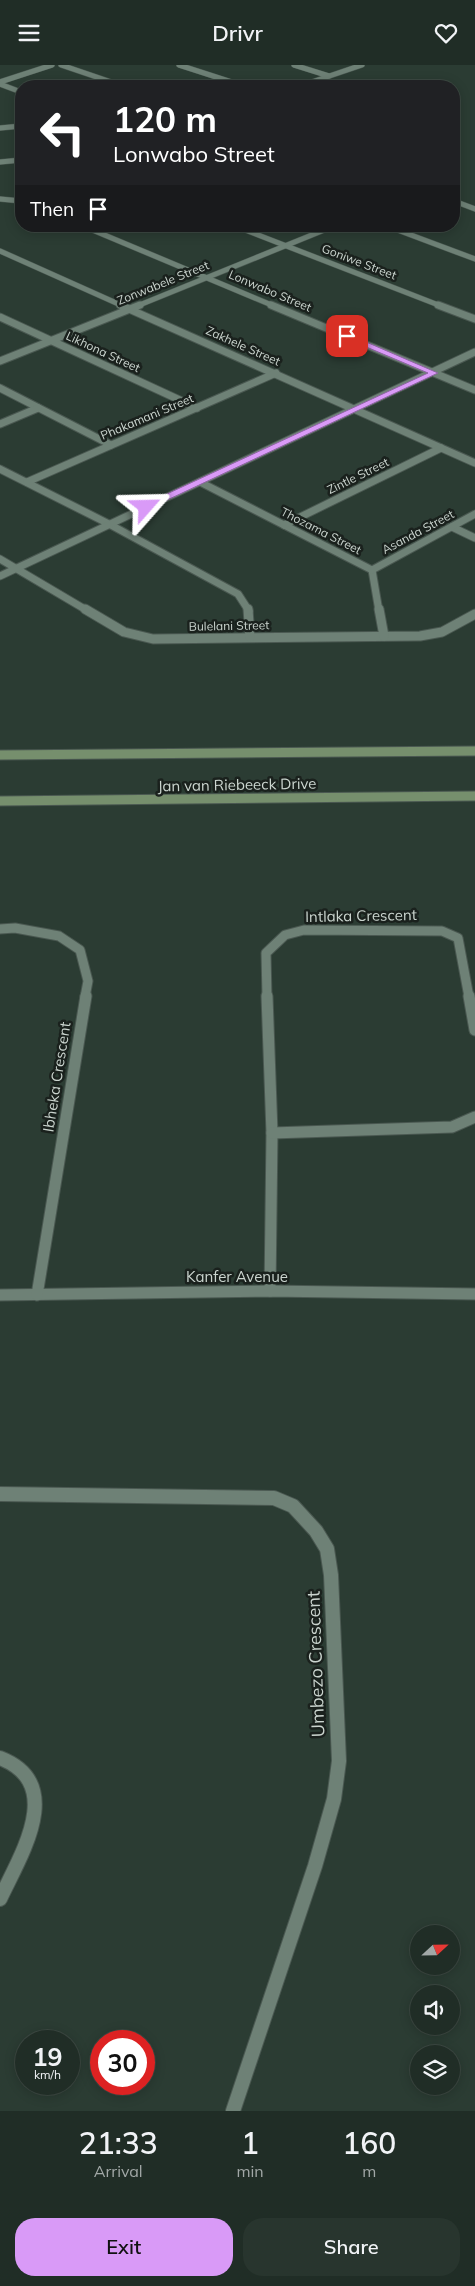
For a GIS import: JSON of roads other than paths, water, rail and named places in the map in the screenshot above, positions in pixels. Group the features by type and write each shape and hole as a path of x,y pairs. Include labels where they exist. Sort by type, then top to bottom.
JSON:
{"main road":[{"name":"Jan van Riebeeck Drive","path":"0,755 475,751"},
{"name":"Jan van Riebeeck Drive","path":"0,801 475,796"}],"street":[{"path":"0,83 52,65"},
{"path":"61,65 105,80"},
{"path":"179,65 225,80"},
{"path":"294,65 329,76"},
{"path":"317,80 362,65"},
{"path":"0,83 15,89"},
{"path":"0,127 15,126"},
{"path":"0,162 15,161"},
{"path":"0,199 15,200"},
{"path":"460,203 475,209"},
{"name":"Lonwabo Street","path":"98,232 475,390"},
{"name":"Goniwe Street","path":"250,232 475,319"},
{"name":"Zonwabele Street","path":"0,361 320,232"},
{"path":"403,232 475,259"},
{"name":"Zakhele Street","path":"0,251 475,463"},
{"name":"Likhona Street","path":"0,317 197,408"},
{"path":"0,576 434,373 475,352"},
{"name":"Phakamani Street","path":"27,482 276,373"},
{"path":"0,388 111,445"},
{"path":"0,424 38,408"},
{"name":"Zintle Street","path":"284,525 441,448"},
{"path":"0,469 109,524 238,594 246,601 250,609 250,637"},
{"name":"Thozama Street","path":"200,482 372,570 384,636"},
{"name":"Asanda Street","path":"372,570 475,514"},
{"path":"452,527 475,538"},
{"name":"Bulelani Street","path":"0,559 124,632 138,637 153,639 430,635 442,632 473,617"},
{"name":"Ibheka Crescent","path":"0,929 15,928 59,936 80,950 88,981 37,1295"},
{"name":"Intlaka Crescent","path":"270,1291 272,1133 266,953 285,935 304,931 442,931 458,938 475,1030"},
{"path":"272,1133 452,1127 475,1117"},
{"name":"Kanfer Avenue","path":"0,1295 270,1291 475,1294"},
{"name":"Umbezo Crescent","path":"0,1494 274,1499 294,1506 306,1518 327,1549 331,1575 339,1761 334,1799 315,1866 233,2111"},
{"path":"0,1758 11,1761 28,1777 36,1804 28,1835 0,1899"}]}
